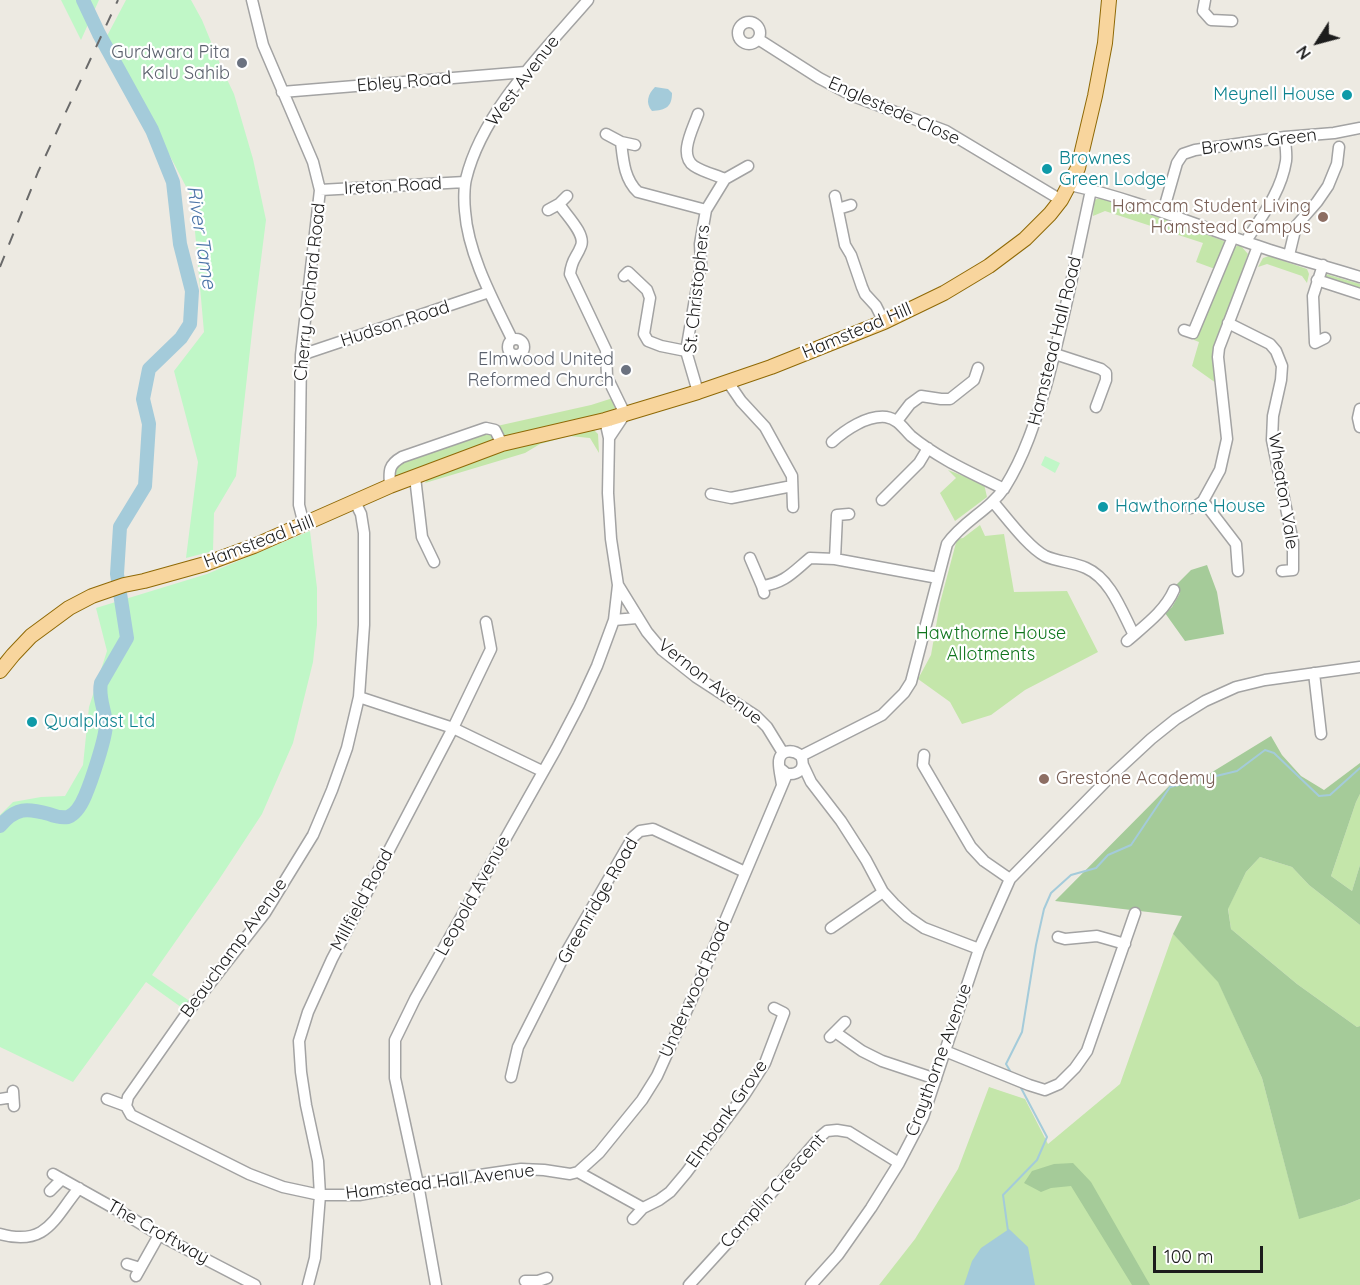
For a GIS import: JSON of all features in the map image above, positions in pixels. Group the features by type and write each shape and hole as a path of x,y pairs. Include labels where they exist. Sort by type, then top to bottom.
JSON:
{"main road":[{"name":"Hamstead Hill","path":"0,671 31,636 52,620 92,596 124,585 205,564 254,546 390,486 502,444 604,420 698,393 811,352 884,322 944,293 989,266 1025,239 1050,214 1061,200 1078,168 1105,43 1109,0"}],"street":[{"name":"Cherry Orchard Road","path":"252,0 263,45 313,162 320,190 301,355 299,505 304,525"},
{"name":"West Avenue","path":"512,339 489,292 472,248 465,211 465,182 473,155 491,119 526,72 588,0"},
{"path":"1205,0 1203,11 1211,20 1232,21"},
{"name":"Englestede Close","path":"758,39 819,78 853,96 946,131 1061,200"},
{"name":"Ebley Road","path":"282,92 526,72"},
{"path":"698,114 687,148 687,157 694,166 725,179"},
{"name":"Browns Green","path":"1162,212 1177,163 1183,154 1195,150 1360,128"},
{"path":"606,134 635,146"},
{"path":"1246,241 1268,208 1281,181 1286,159 1285,137"},
{"path":"621,142 628,177 638,192 706,210"},
{"path":"1289,255 1296,226 1328,186 1337,164 1339,147"},
{"name":"St. Christophers","path":"698,393 686,351 701,264 700,244 706,210 725,179 748,166"},
{"name":"Ireton Road","path":"320,190 465,182"},
{"path":"1070,185 1162,212 1258,246 1360,277"},
{"name":"Hamstead Hall Road","path":"802,760 882,715 904,693 911,682 947,544 962,526 993,502 1004,489 1032,433 1055,354 1091,190"},
{"path":"835,196 845,245 851,255 861,287 876,306 884,322"},
{"path":"548,210 563,200 581,234 582,244 571,263 570,273 606,350 607,377 625,414 609,438"},
{"path":"838,209 851,205"},
{"path":"1184,330 1193,333 1233,237"},
{"path":"1191,508 1203,501 1220,470 1227,440 1218,357 1228,323 1258,246"},
{"path":"1323,265 1313,296 1315,344 1326,338"},
{"path":"624,276 628,272 647,290 650,298 644,334 648,341 686,351"},
{"path":"1317,280 1360,294"},
{"name":"Hudson Road","path":"301,355 489,292"},
{"name":"Wheaton Vale","path":"1228,323 1270,344 1276,351 1282,366 1272,416 1272,440 1293,542 1293,570 1282,571"},
{"path":"1055,354 1101,369 1106,374 1096,407"},
{"path":"897,421 910,404 921,396 950,399 974,380 978,368"},
{"path":"728,382 741,401 765,427 792,476 793,507"},
{"path":"1360,410 1358,418 1360,427"},
{"path":"832,442 837,429 872,418 885,417 897,421 910,435 949,462 1004,489"},
{"name":"Vernon Avenue","path":"604,420 609,438 608,493 611,540 618,585 637,618 663,650 696,677 756,717 767,727 783,753"},
{"path":"390,486 390,468 402,457 486,428 495,430 502,444"},
{"path":"888,498 928,448"},
{"path":"415,477 422,537 434,562"},
{"path":"711,494 731,498 792,486"},
{"path":"1203,501 1236,544 1238,572"},
{"name":"Beauchamp Avenue","path":"126,1106 128,1097 187,1013 265,913 313,835 332,790 359,697 364,625 364,533 361,514 355,502"},
{"path":"993,502 1035,548 1045,555 1075,563 1098,576 1117,602 1130,638 1162,608 1174,590"},
{"path":"835,559 837,514 849,514"},
{"path":"750,558 763,590 792,575 810,558 835,559 938,578"},
{"name":"Leopold Avenue","path":"436,1285 418,1184 395,1078 395,1040 415,999 588,686 614,620 618,585"},
{"path":"614,620 637,618"},
{"name":"Millfield Road","path":"308,1285 315,1258 320,1194 318,1161 306,1104 299,1041 308,1012 332,959 453,728 491,649 486,622"},
{"path":"924,755 923,765 971,847 984,861 1010,879 1110,777 1176,719 1205,701 1236,687 1265,680 1360,667"},
{"path":"1314,673 1322,734"},
{"path":"359,697 453,728 542,771"},
{"path":"812,782 787,773 779,762 783,753 794,751 802,760 812,782 841,821 883,892 908,917 924,928 979,949"},
{"path":"787,773 800,771 802,760"},
{"name":"Underwood Road","path":"578,1172 599,1153 642,1100 657,1076 695,992 787,773"},
{"name":"Greenridge Road","path":"510,1077 518,1047 554,976 633,837 640,831 653,830 746,872"},
{"name":"Craythorne Avenue","path":"811,1285 838,1255 871,1208 899,1163 923,1117 979,949 1010,879"},
{"path":"831,928 883,892"},
{"path":"945,1051 1045,1090 1059,1084 1088,1051 1135,913"},
{"path":"1058,937 1065,939 1097,936 1125,944"},
{"name":"Elmbank Grove","path":"633,1219 643,1208 670,1192 745,1094 765,1063 777,1034 784,1013 774,1008"},
{"path":"845,1022 832,1034 872,1056 936,1079"},
{"path":"0,1099 13,1098"},
{"name":"Hamstead Hall Avenue","path":"107,1099 126,1106 132,1115 249,1174 283,1187 320,1194 359,1196 418,1184 520,1169 570,1174 578,1172"},
{"name":"Camplin Crescent","path":"689,1285 827,1131 849,1132 899,1163"},
{"path":"578,1172 643,1208"},
{"name":"The Croftway","path":"50,1191 58,1176 159,1235 255,1285"},
{"path":"0,1234 24,1238 38,1235 56,1219 79,1188"},
{"path":"127,1264 138,1272 159,1235"},
{"path":"525,1281 542,1282"}],"green space":[{"path":"61,0 99,0 81,40"},
{"path":"126,0 191,0 234,94 253,159 266,220 236,476 214,513 213,551 186,558 198,462 174,371 204,332 192,198 107,36"},
{"path":"1103,197 1224,241 1226,244 1215,269 1196,262 1203,243 1105,211 1093,216 1094,200"},
{"path":"1241,246 1248,254 1223,327 1216,383 1192,366 1199,342 1194,340 1234,248"},
{"path":"1269,256 1307,269 1309,274 1307,283 1302,276 1267,264 1258,267 1263,258"},
{"path":"1326,274 1360,284 1360,292 1324,279"},
{"path":"613,398 615,408 612,412 505,439 497,426 591,405"},
{"path":"593,429 598,434 599,453 590,438 569,436 540,444 525,453 425,483 429,477 512,445"},
{"path":"491,433 496,444 394,481 395,463 468,436"},
{"path":"1045,456 1060,463 1055,473 1041,465"},
{"path":"948,470 984,484 987,497 955,521 940,493 956,478"},
{"name":"Hawthorne House Allotments","path":"980,525 985,536 1004,534 1014,592 1067,591 1098,652 1025,690 991,715 962,724 950,702 918,679 931,655 940,603 957,539 963,538"},
{"path":"310,531 317,588 317,625 313,662 293,743 262,814 152,975 191,1002 185,1010 146,982 73,1082 0,1047 0,815 13,802 65,796 83,765 89,707 107,651 96,608 207,574"},
{"path":"1207,565 1217,592 1224,634 1185,641 1165,613 1172,607 1180,593 1176,585 1191,570"},
{"path":"1271,736 1282,755 1301,776 1324,790 1360,763 1360,794 1331,876 1352,891 1360,865 1360,925 1309,885 1292,867 1260,857 1246,872 1228,909 1231,929 1297,984 1357,1027 1360,1026 1360,1199 1299,1219 1262,1078 1218,982 1173,934 1182,916 1055,901 1177,778 1209,774"},
{"path":"1360,794 1360,865 1352,891 1331,876"},
{"path":"1260,857 1292,867 1309,885 1360,925 1360,1026 1357,1027 1297,984 1231,929 1228,908 1246,872"},
{"path":"1173,934 1218,981 1262,1078 1299,1218 1360,1199 1360,1285 879,1285 915,1239 958,1169 989,1087 1025,1099 1048,1144 1120,1084"},
{"path":"1073,1163 1091,1182 1150,1285 1132,1285 1071,1186 1051,1188 1041,1192 1024,1183 1032,1171 1054,1164"}],"water":[{"path":"655,87 668,89 672,93 672,98 667,107 652,111 648,99"},
{"path":"1009,1229 1028,1247 1035,1285 964,1285 972,1261 981,1248"}],"waterway":[{"name":"River Tame","path":"0,826 11,815 28,810 68,817 78,808 88,789 98,760 106,724 100,693 101,683 127,638 117,574 120,527 145,486 149,424 143,399 149,369 181,338 190,324 192,291 180,244 173,182 152,130 99,34 83,0"},
{"path":"1012,1074 1006,1064 1022,1032 1036,945 1044,909 1051,893 1071,875 1096,868 1108,855 1131,845 1170,787 1237,771 1265,750 1274,753 1319,796 1330,795 1360,768"},
{"path":"1008,1231 1003,1195 1037,1160 1047,1137 1020,1086"}],"railway":[{"path":"0,267 38,172 118,0"}],"place":[{"name":"Gurdwara Pita Kalu Sahib","path":"242,63"},
{"name":"Meynell House","path":"1347,95"},
{"name":"Brownes Green Lodge","path":"1047,169"},
{"name":"Hamcam Student Living Hamstead Campus","path":"1323,217"},
{"name":"Elmwood United Reformed Church","path":"626,370"},
{"name":"Hawthorne House","path":"1103,507"},
{"name":"Qualplast Ltd","path":"32,722"},
{"name":"Grestone Academy","path":"1044,779"}]}
